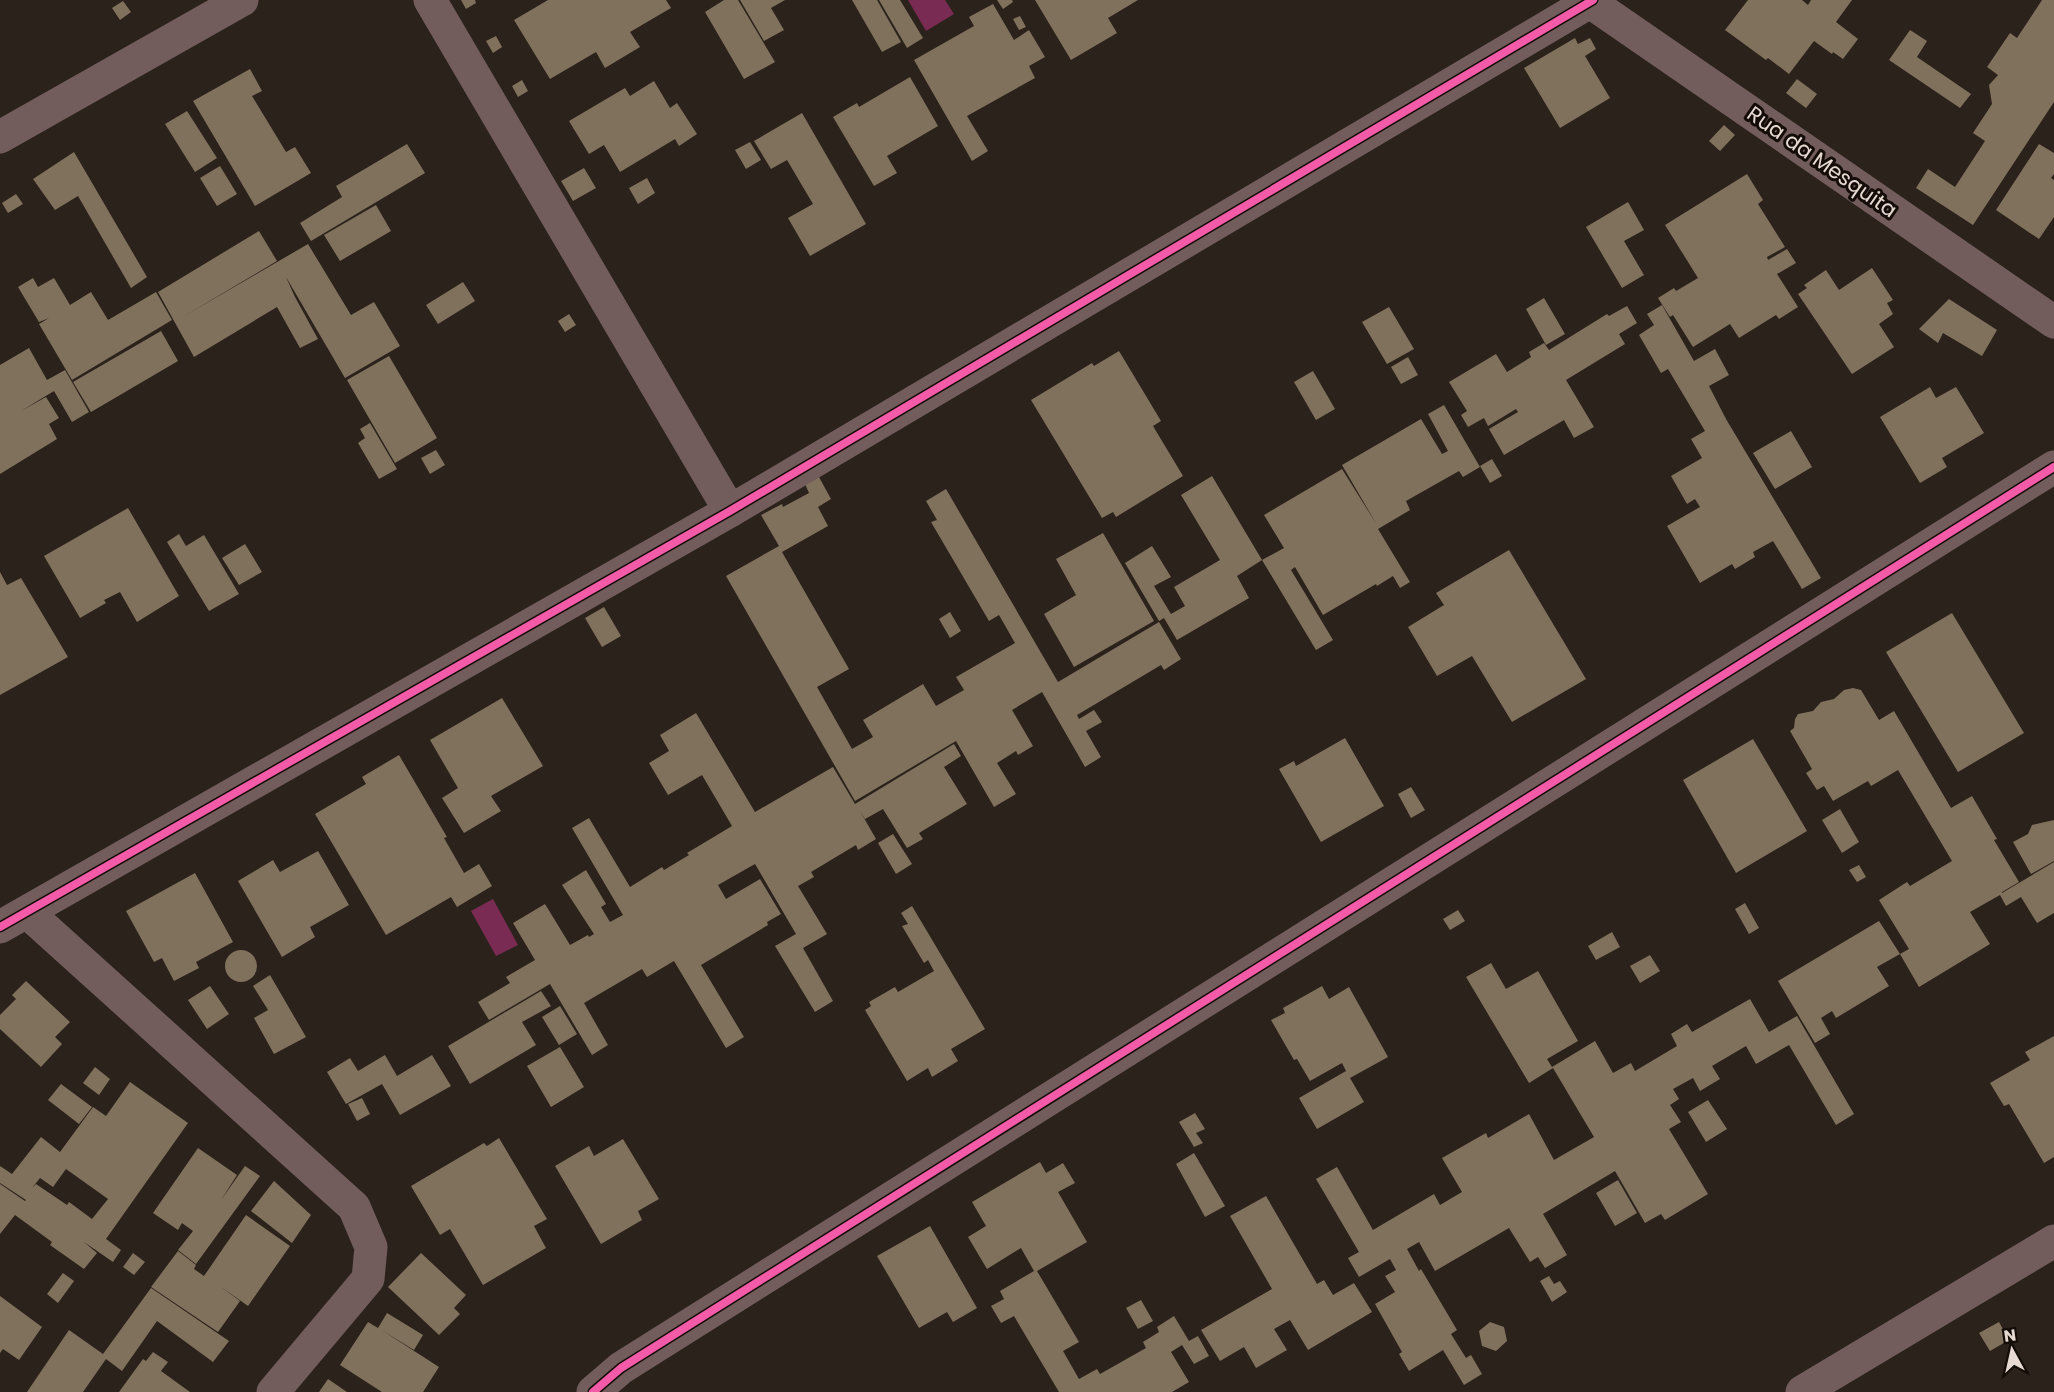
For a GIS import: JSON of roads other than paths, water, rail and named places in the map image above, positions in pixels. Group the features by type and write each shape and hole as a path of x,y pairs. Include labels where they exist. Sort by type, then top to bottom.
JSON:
{"street":[{"path":"0,137 242,0"},
{"path":"430,0 730,511"},
{"path":"273,1392 368,1279 371,1247 354,1207 14,920 730,511 1591,1"},
{"name":"Rua da Mesquita","path":"1591,1 2054,322"},
{"path":"593,1392 631,1361 2054,467"},
{"path":"1802,1392 2054,1241"}]}
